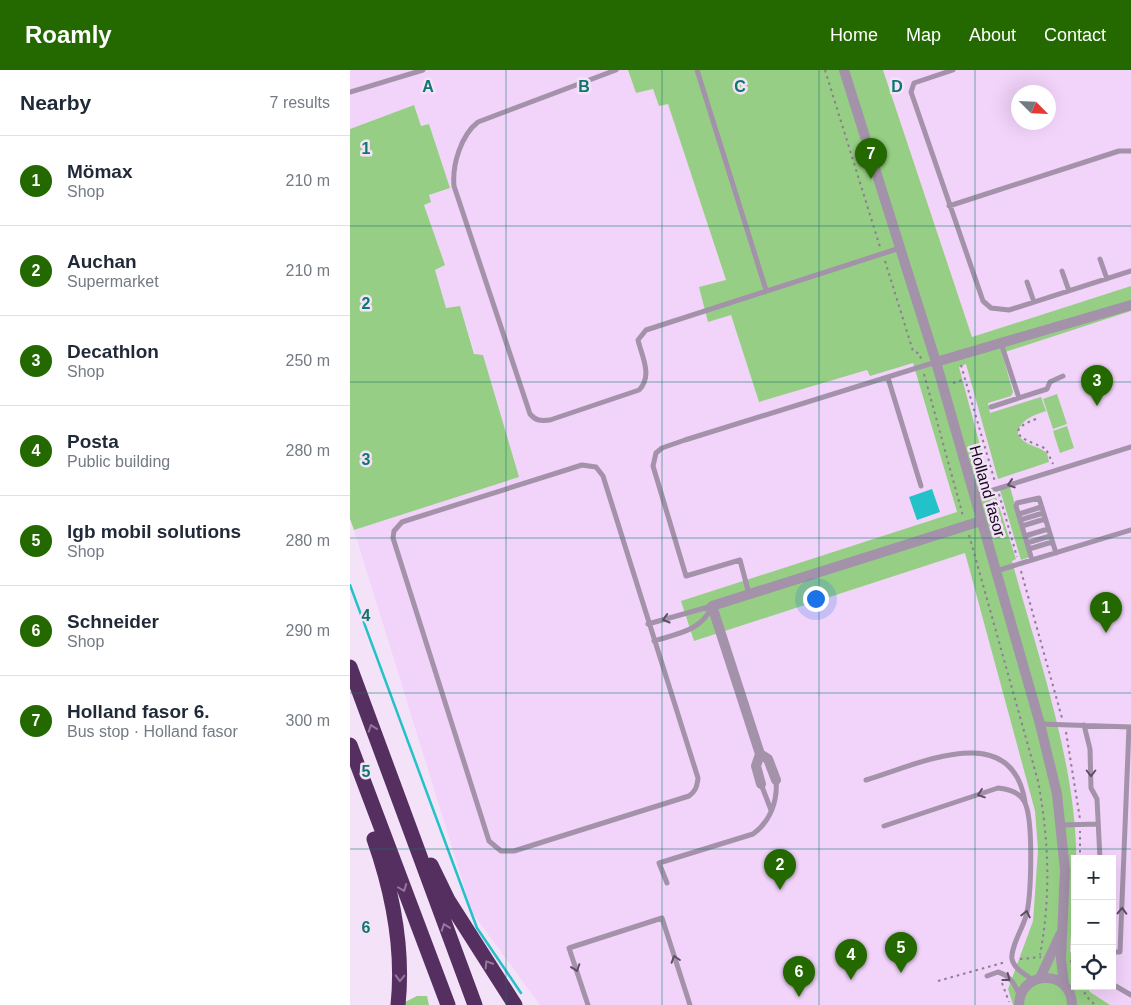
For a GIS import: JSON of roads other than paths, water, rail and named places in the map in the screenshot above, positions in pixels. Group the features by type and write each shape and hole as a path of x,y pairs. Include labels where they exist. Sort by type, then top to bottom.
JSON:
{"highway":[{"path":"350,667 475,1005"},
{"path":"350,746 448,1005"},
{"path":"388,774 401,795 448,900 515,1005"},
{"path":"367,793 370,828 389,884 396,922 400,964 398,1005"}],"street":[{"name":"Holland fasor","path":"844,70 936,362 1040,724 1057,794 1062,825 1065,870 1064,927 1061,959 1064,984 1073,1004"},
{"path":"936,362 1131,304"},
{"path":"761,784 756,766 760,754 712,606 981,520"},
{"path":"760,754 768,759 776,780"},
{"name":"Holland fasor","path":"1019,1001 1027,984 1036,979 1064,927"},
{"path":"1036,979 1053,978 1064,984"}],"lane":[{"path":"350,92 423,70"},
{"path":"616,70 478,122 469,128 454,168 454,186 530,414 541,421 550,420 639,390 643,385 646,372 638,340 641,333 646,330 900,248"},
{"path":"697,70 766,290"},
{"path":"953,70 914,83 911,92 982,301 991,308 1002,311 1131,271"},
{"path":"949,206 1119,151 1131,151"},
{"path":"1100,259 1107,279"},
{"path":"1062,272 1069,291"},
{"path":"1027,282 1034,302"},
{"path":"1000,342 1019,398"},
{"path":"749,594 740,560 686,576 653,466 656,453 662,448 685,440 936,362"},
{"path":"991,407 1047,388 1050,382 1063,376"},
{"path":"888,378 922,486"},
{"path":"974,496 1131,447"},
{"path":"582,464 592,465 603,476 648,624 698,778 693,793 514,851 501,852 489,841 393,538 394,531 402,522 582,464"},
{"path":"1032,560 1016,505 1019,503 1038,498 1056,553"},
{"path":"1019,514 1042,510"},
{"path":"1020,520 1042,510"},
{"path":"1022,526 1045,519"},
{"path":"1025,536 1048,529"},
{"path":"996,571 1131,530"},
{"path":"1027,543 1050,536"},
{"path":"1029,549 1052,542"},
{"path":"648,624 712,606"},
{"path":"654,641 697,626 707,617 712,606"},
{"path":"1040,724 1130,727 1120,952 1116,952"},
{"path":"1084,725 1090,749 1091,788 1097,799 1100,855"},
{"path":"866,780 957,753 977,752 995,757 1012,768 1022,784 1030,848 1028,911 1014,949 1012,960 1017,968 1036,979"},
{"path":"667,883 660,863 752,834 764,824 776,796 776,780"},
{"path":"761,784 771,811"},
{"path":"884,826 998,788 1010,790 1025,802"},
{"path":"1062,825 1098,824"},
{"path":"588,1005 568,948 662,918 690,1005"},
{"path":"987,976 998,972 1008,976 1014,983 1019,1001"},
{"path":"1116,986 1131,995"}],"water":[{"path":"932,489 940,512 917,520 909,497"}],"waterway":[{"path":"350,585 477,928 521,993"}],"place":[{"name":"Holland fasor 6.","path":"871,179"},
{"name":"Decathlon","path":"1097,406"},
{"name":"Mömax","path":"1106,633"},
{"name":"Auchan","path":"780,890"},
{"name":"lgb mobil solutions","path":"901,973"},
{"name":"Posta","path":"851,980"},
{"name":"Schneider","path":"799,997"}]}
